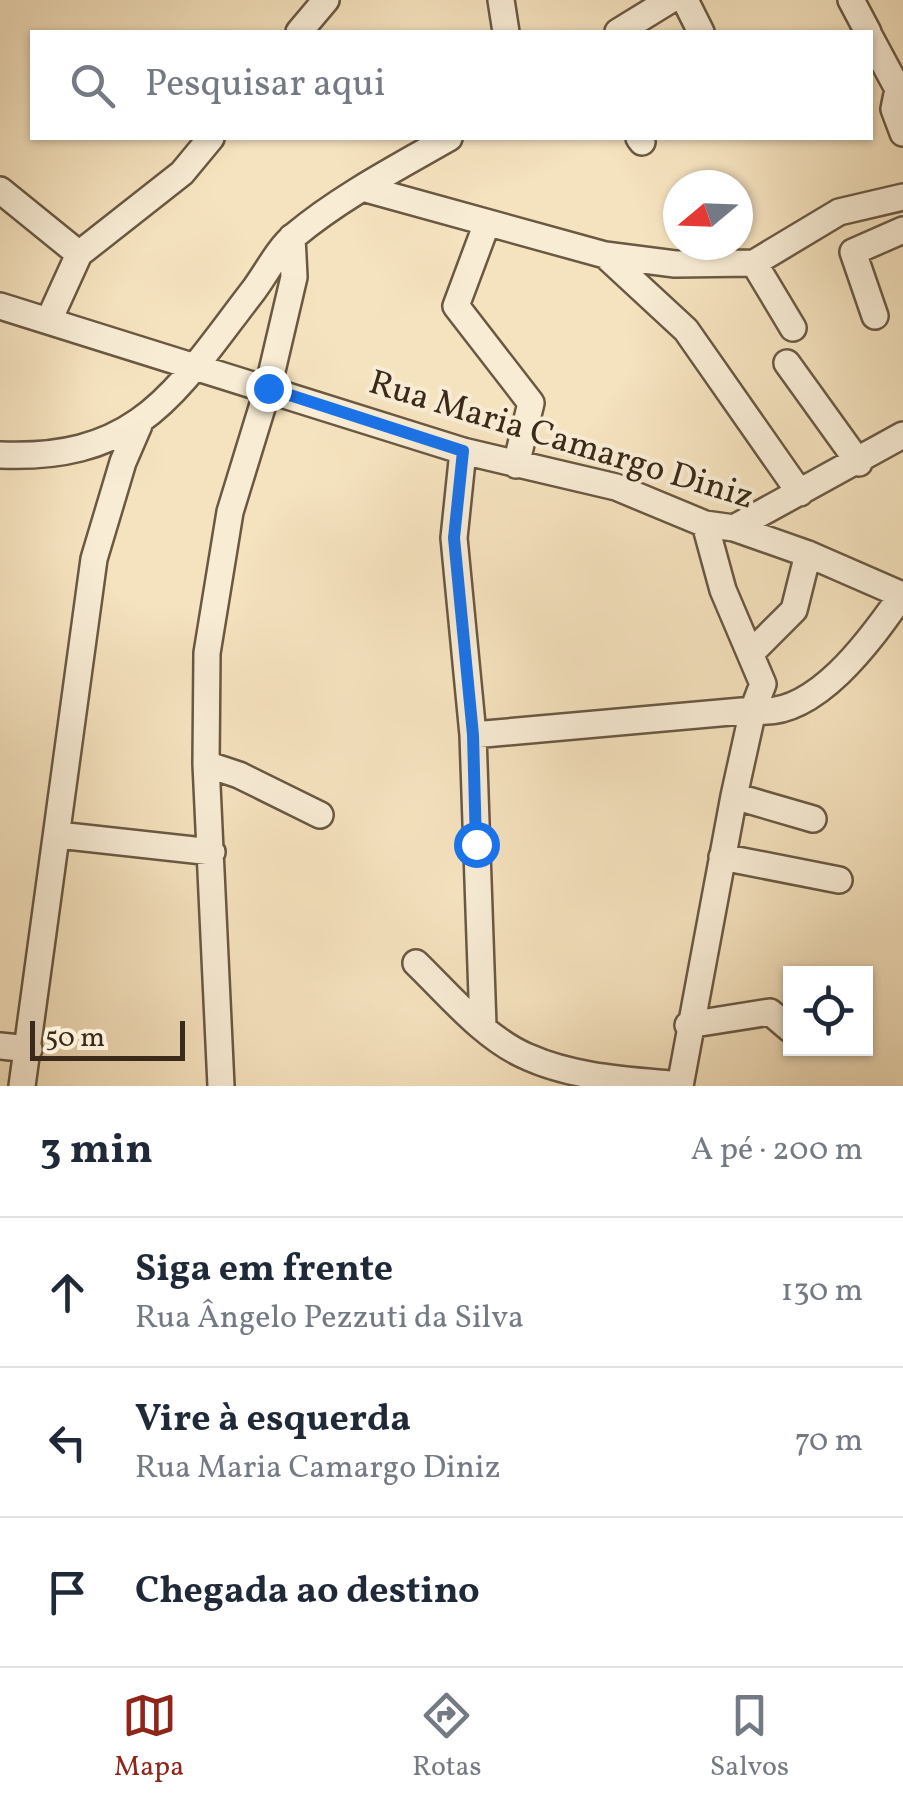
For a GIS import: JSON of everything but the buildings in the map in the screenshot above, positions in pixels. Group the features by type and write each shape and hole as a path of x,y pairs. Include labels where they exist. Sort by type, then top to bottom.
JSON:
{"street":[{"path":"301,30 326,0"},
{"path":"501,0 506,30"},
{"path":"685,0 701,30"},
{"path":"851,0 871,30"},
{"path":"621,30 657,3"},
{"path":"881,45 898,88 894,108 903,133"},
{"path":"49,320 79,254 182,173 210,140"},
{"path":"22,1086 94,559 122,462 139,425 196,364 292,237 446,140"},
{"path":"366,189 605,256 674,264 754,263 839,212 903,197"},
{"path":"0,190 79,254"},
{"path":"487,222 456,306 530,403 516,464"},
{"path":"875,316 854,252 903,230"},
{"path":"221,1086 206,764 206,652 230,512 268,388 294,277 292,237"},
{"path":"605,256 686,330 800,493"},
{"path":"754,263 793,328"},
{"name":"Rua Maria Camargo Diniz","path":"0,306 196,364 463,451 616,487 705,524 734,528 808,554 902,595"},
{"path":"787,363 859,463"},
{"path":"0,455 47,457 95,445 139,425"},
{"path":"734,528 859,463 903,435"},
{"path":"463,451 454,538 473,735 483,1026"},
{"path":"416,964 483,1026 526,1057 600,1077 680,1086 688,1025 734,796 752,710 763,684 753,651 723,590 705,524"},
{"path":"753,651 794,610 808,554"},
{"path":"473,735 752,710 771,714 818,690 853,661 902,595"},
{"path":"206,764 239,774 320,816"},
{"path":"734,796 813,819"},
{"path":"58,835 212,852"},
{"path":"722,857 839,880"},
{"path":"688,1025 770,1012 783,1023"},
{"path":"0,1046 29,1049"}],"route":[{"path":"268,388 463,451 454,538 473,735 476,844"}]}
